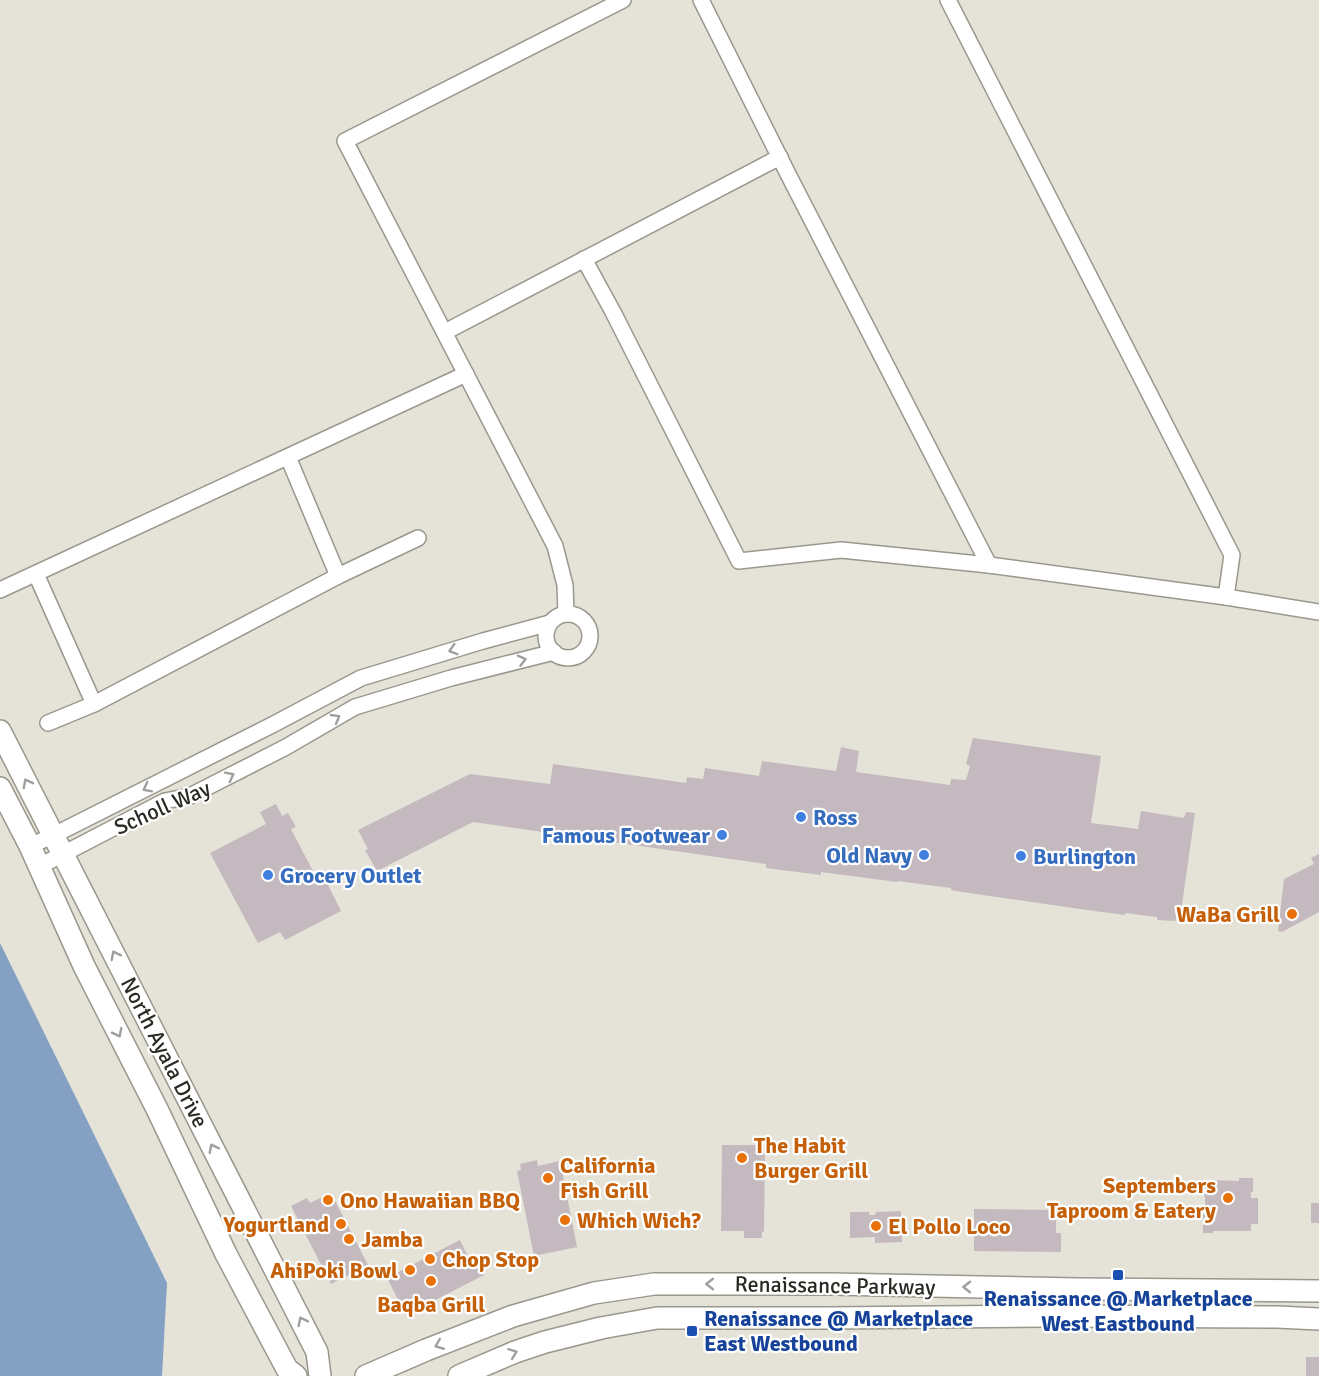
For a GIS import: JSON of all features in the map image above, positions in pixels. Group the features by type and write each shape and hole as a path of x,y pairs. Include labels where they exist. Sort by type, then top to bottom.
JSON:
{"street":[{"path":"566,614 565,585 555,546 345,141 623,0"},
{"path":"701,0 989,565"},
{"path":"948,0 1232,555 1226,597"},
{"path":"444,332 780,157"},
{"path":"584,259 739,561 841,550 989,565 1319,612"},
{"path":"0,590 466,374"},
{"path":"288,457 339,576"},
{"path":"48,723 93,704 339,576 418,538"},
{"path":"36,574 93,704"},
{"path":"566,614 583,620 590,633 586,647 575,656 567,657 554,652 547,642 546,635 550,623 555,618 566,614"},
{"name":"Scholl Way","path":"40,866 59,844 361,678 550,623"},
{"path":"483,641 488,668"},
{"name":"Scholl Way","path":"30,846 59,844 165,801 190,796 286,747 356,707 451,678 554,652"},
{"name":"North Ayala Drive","path":"0,731 318,1352 320,1376"},
{"name":"North Ayala Drive","path":"0,788 40,866 84,966 157,1108 226,1254 287,1370 296,1376"},
{"name":"Renaissance Parkway","path":"366,1376 513,1316 594,1293 654,1284 833,1284 1319,1291"},
{"name":"Renaissance Parkway","path":"459,1376 545,1342 601,1328 657,1318 1048,1316 1319,1319"}],"water":[{"path":"0,943 167,1283 162,1376 0,1376"}],"building":[{"path":"973,738 1101,756 1091,823 1138,829 1141,811 1184,818 1186,812 1195,813 1180,919 1157,920 1157,917 1080,909 962,892 951,890 951,888 821,872 821,875 766,868 766,864 473,822 377,871 365,850 368,849 358,830 470,774 550,784 553,764 686,783 687,777 703,779 705,768 759,776 762,761 836,771 841,747 859,751 856,772 950,785 951,779 966,780 970,766 966,764"},
{"name":"Grocery Outlet","path":"276,804 282,816 288,813 296,827 291,829 316,877 322,873 341,911 285,940 280,932 258,943 210,853 266,824 260,812"},
{"path":"1319,854 1319,912 1282,932 1278,931 1284,879 1314,864 1311,858"},
{"path":"722,1145 765,1145 764,1232 762,1231 762,1238 744,1238 744,1231 721,1231"},
{"path":"537,1160 538,1166 560,1161 577,1247 534,1256 517,1171 521,1170 520,1164"},
{"path":"1239,1178 1253,1178 1251,1198 1258,1198 1258,1224 1251,1224 1251,1231 1203,1233 1206,1180 1239,1181"},
{"path":"331,1193 368,1265 331,1284 291,1206 307,1198 310,1203"},
{"path":"1311,1203 1319,1203 1319,1223 1311,1223"},
{"path":"974,1209 1056,1210 1056,1233 1061,1233 1061,1252 974,1251"},
{"name":"El Pollo Loco","path":"901,1211 902,1242 875,1243 875,1237 850,1238 850,1212 869,1212 869,1215 875,1215 876,1212"},
{"path":"460,1240 470,1261 475,1258 484,1275 406,1315 387,1278"},
{"path":"1306,1357 1319,1357 1319,1376 1306,1376"}],"place":[{"name":"Ross","path":"801,817"},
{"name":"Famous Footwear","path":"722,835"},
{"name":"Old Navy","path":"924,855"},
{"name":"Burlington","path":"1021,856"},
{"name":"Grocery Outlet","path":"268,875"},
{"name":"WaBa Grill","path":"1292,914"},
{"name":"The Habit Burger Grill","path":"742,1158"},
{"name":"California Fish Grill","path":"548,1178"},
{"name":"Septembers Taproom & Eatery","path":"1228,1198"},
{"name":"Ono Hawaiian BBQ","path":"328,1200"},
{"name":"Which Wich?","path":"565,1220"},
{"name":"Yogurtland","path":"341,1224"},
{"name":"El Pollo Loco","path":"876,1226"},
{"name":"Jamba","path":"349,1239"},
{"name":"Chop Stop","path":"430,1259"},
{"name":"AhiPoki Bowl","path":"410,1270"},
{"name":"Renaissance @ Marketplace West Eastbound","path":"1118,1275"},
{"name":"Baqba Grill","path":"431,1281"},
{"name":"Renaissance @ Marketplace East Westbound","path":"692,1331"}]}
